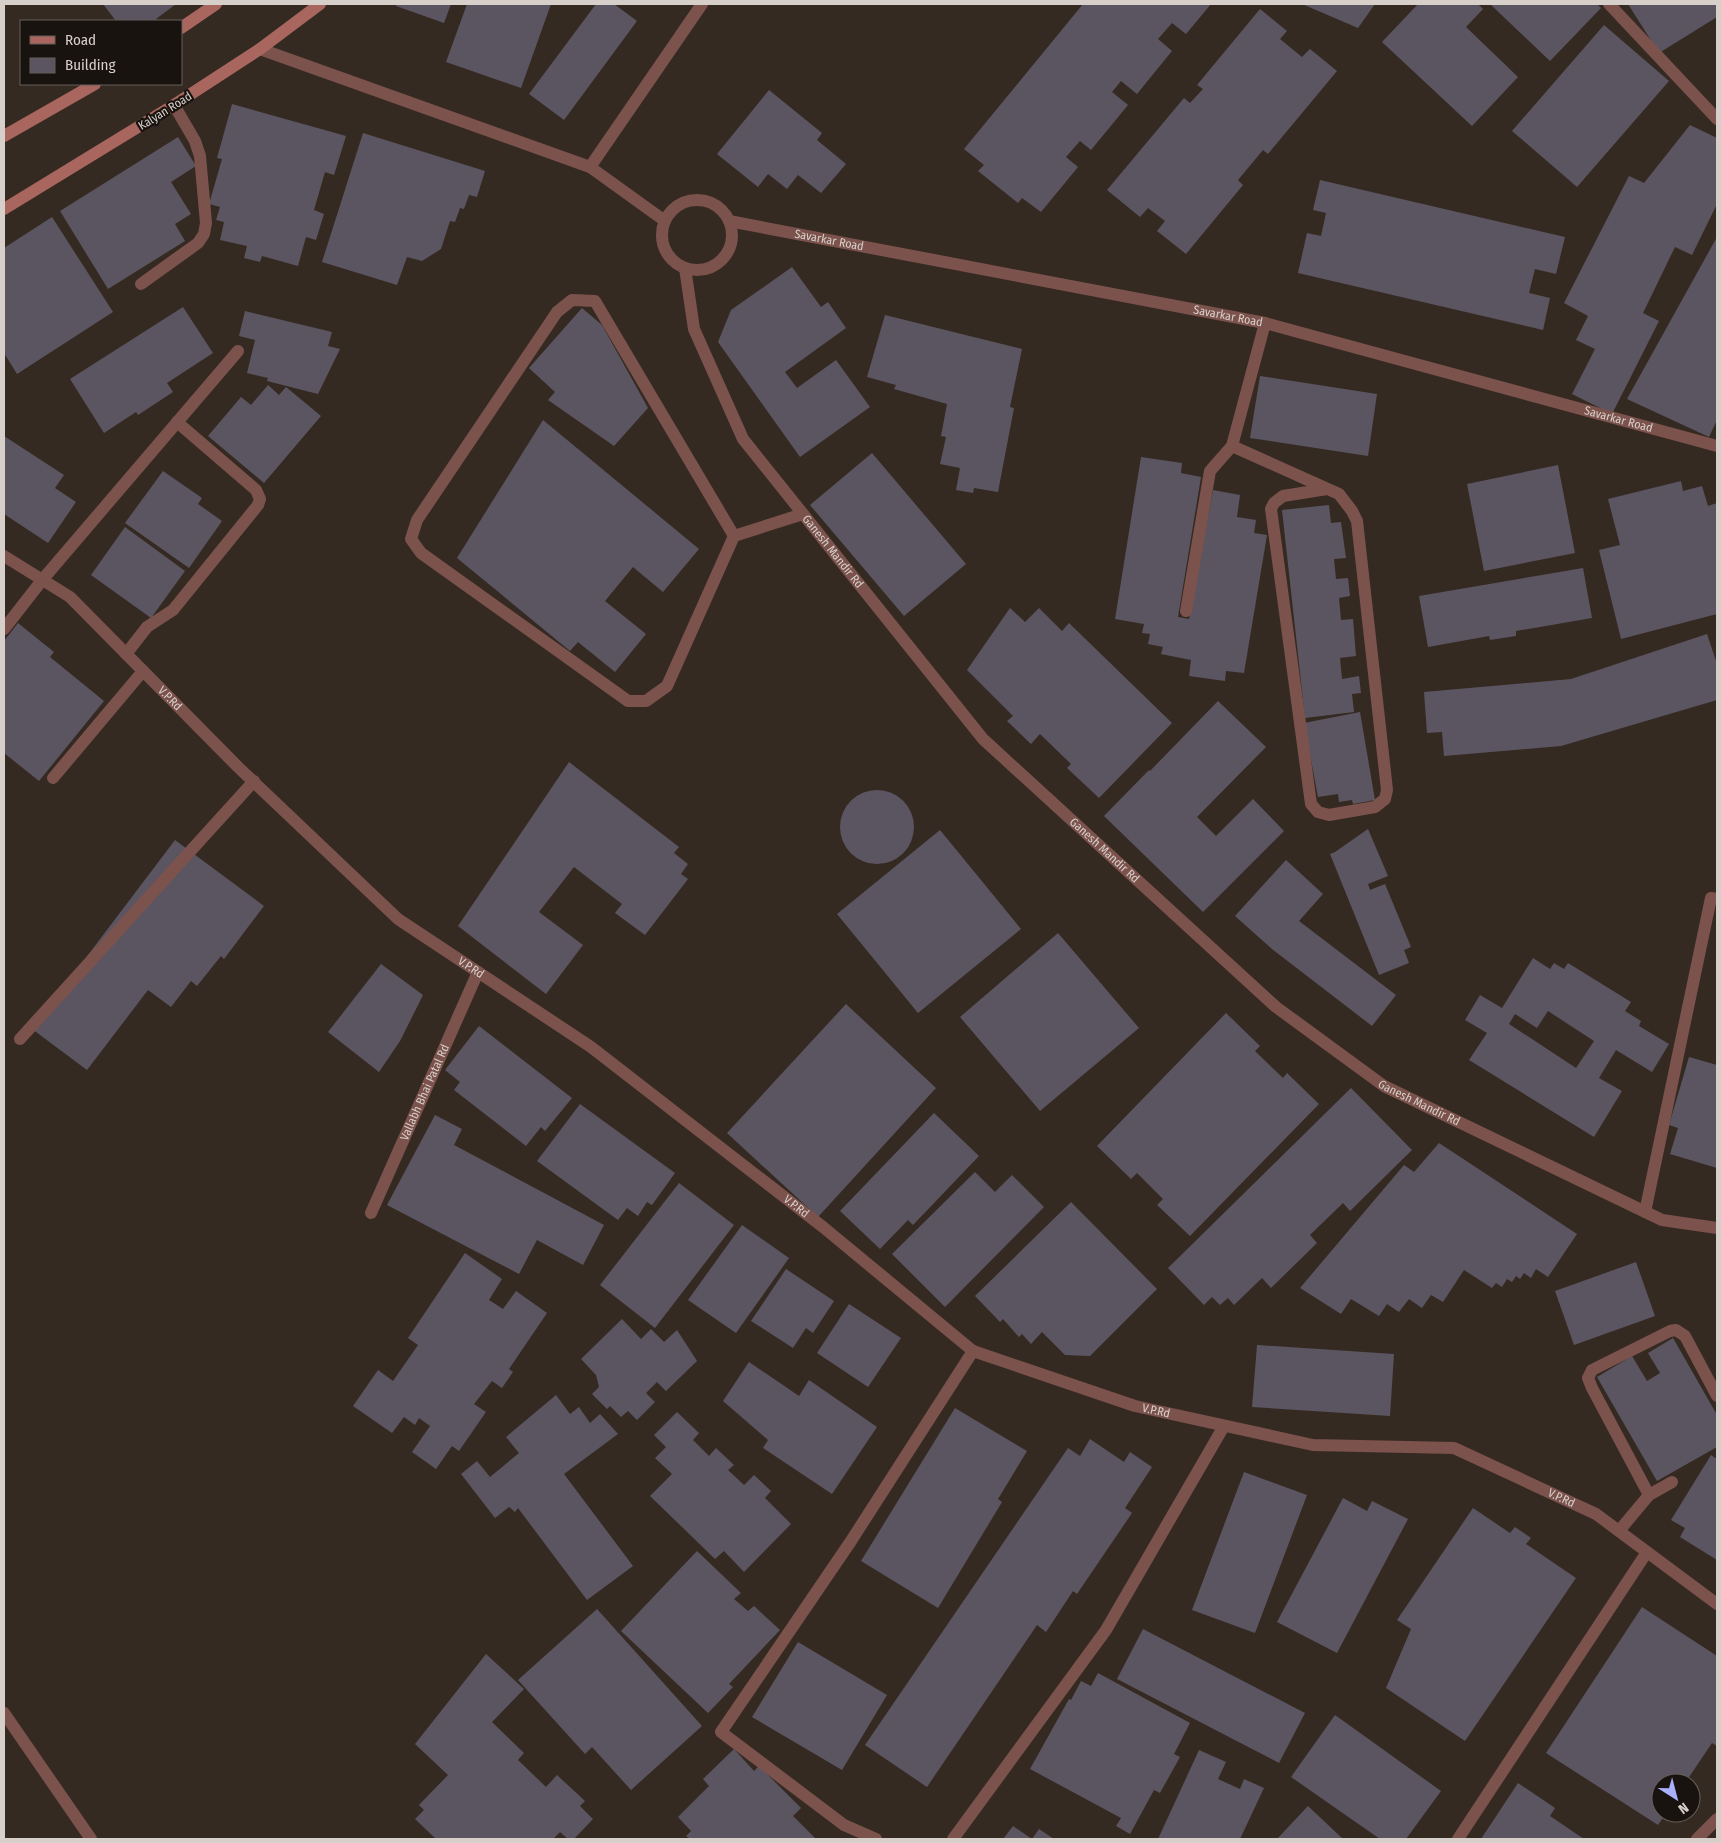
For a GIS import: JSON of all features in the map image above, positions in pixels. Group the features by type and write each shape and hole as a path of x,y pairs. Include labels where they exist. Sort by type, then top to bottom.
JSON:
{"main road":[{"path":"182,27 216,4"},
{"name":"Kalyan Road","path":"4,209 174,105 260,49 320,4"},
{"path":"4,136 93,85"}],"street":[{"path":"590,167 702,4"},
{"path":"1609,4 1717,119"},
{"path":"260,49 590,167 665,221"},
{"path":"141,284 198,244 204,234 206,224 200,156 195,141 174,105"},
{"path":"691,201 713,204 729,221 732,232 726,254 718,263 708,269 696,271 674,263 667,254 663,244 662,232 665,221 680,204 691,201"},
{"name":"Savarkar Road","path":"729,221 1265,323 1717,446"},
{"name":"Ganesh Mandir Rd","path":"685,268 694,329 743,439 983,739 1276,1007 1384,1086 1662,1220 1717,1228"},
{"path":"734,536 595,301 572,300 557,312 417,520 411,538 421,553 628,701 646,701 668,686 734,536 803,514"},
{"path":"1186,611 1210,471 1232,446 1265,323"},
{"path":"4,629 43,580 238,351"},
{"path":"126,654 147,628 174,610 258,505 260,499 256,490 177,422"},
{"path":"1232,446 1339,494 1357,521 1387,790 1385,799 1375,807 1329,815 1318,812 1311,804 1271,509 1274,503 1283,496 1327,489"},
{"name":"V.P.Rd","path":"4,556 70,596 254,781 398,919 591,1046 823,1227 973,1350 1135,1406 1313,1445 1454,1448 1596,1514 1717,1604"},
{"path":"53,778 143,671"},
{"path":"20,1039 254,781"},
{"path":"1645,1212 1711,898 1717,899"},
{"name":"Vallabh Bhai Patal Rd","path":"371,1213 478,972"},
{"path":"1649,1495 1592,1388 1588,1378 1592,1370 1670,1331 1676,1330 1685,1336 1717,1396"},
{"path":"876,1839 844,1825 721,1732 851,1541 973,1350"},
{"path":"953,1839 1106,1630 1224,1426"},
{"path":"1619,1531 1649,1495 1672,1482"},
{"path":"1458,1839 1647,1552"},
{"path":"4,1713 91,1839"},
{"path":"1698,1839 1717,1818"}],"building":[{"path":"103,4 176,4 157,20 115,20"},
{"path":"397,4 451,4 444,23 396,6"},
{"path":"467,4 551,4 521,88 446,62"},
{"path":"596,4 614,4 637,21 564,120 529,94"},
{"path":"1083,4 1211,4 1186,34 1172,23 1158,39 1172,51 1137,94 1121,81 1112,92 1128,105 1091,150 1080,141 1066,157 1078,167 1041,212 1022,198 1018,203 978,171 984,165 964,149"},
{"path":"1302,4 1375,4 1358,28"},
{"path":"1418,4 1478,4 1483,9 1466,27 1518,77 1472,126 1382,42"},
{"path":"1490,4 1597,4 1601,8 1550,61"},
{"path":"1628,4 1717,4 1717,17 1659,53"},
{"path":"1260,9 1287,31 1280,39 1302,57 1310,49 1337,71 1268,154 1263,150 1238,180 1243,185 1186,254 1157,231 1165,221 1148,208 1140,217 1107,190 1184,98 1190,103 1203,89 1197,85"},
{"path":"1604,25 1669,81 1577,187 1512,131"},
{"path":"769,90 822,133 817,140 846,164 821,193 798,175 787,189 768,174 758,187 717,154"},
{"path":"232,104 346,136 334,175 325,172 314,210 324,214 316,240 306,237 298,266 262,256 260,262 244,258 247,246 220,240 224,222 216,220 220,207 209,204 222,159 217,158"},
{"path":"1690,125 1717,138 1717,204 1692,255 1675,247 1643,313 1659,321 1612,414 1572,394 1595,349 1576,340 1588,316 1564,303 1629,176 1644,183"},
{"path":"363,133 485,171 477,197 469,195 464,209 460,208 455,222 450,221 441,249 422,261 407,257 397,285 322,262"},
{"path":"178,137 196,166 171,182 191,214 175,224 185,241 108,289 60,211"},
{"path":"1320,180 1565,237 1556,274 1535,269 1529,293 1550,298 1543,330 1298,273 1307,233 1321,236 1326,213 1313,210"},
{"path":"52,217 113,312 17,374 4,353 4,248"},
{"path":"1717,237 1717,420 1709,437 1627,399"},
{"path":"792,267 821,307 828,302 846,328 785,372 797,388 836,360 870,407 800,457 718,342 731,310"},
{"path":"183,307 213,353 167,383 173,392 138,415 136,412 104,433 70,379"},
{"path":"582,308 602,325 648,408 614,446 548,400 555,392 529,368"},
{"path":"245,311 332,332 328,346 340,349 318,394 267,381 268,378 247,373 255,340 239,336"},
{"path":"885,315 1022,349 1010,407 1014,408 998,492 974,488 973,493 956,490 960,468 940,464 946,437 941,436 947,404 894,389 896,385 867,377"},
{"path":"1260,376 1377,394 1368,456 1250,438"},
{"path":"268,385 279,395 286,387 321,416 264,483 208,436 241,397 251,405"},
{"path":"543,420 699,549 663,592 633,567 605,601 646,634 615,672 578,642 570,651 457,558"},
{"path":"4,436 64,475 55,488 76,502 48,543 4,514"},
{"path":"872,453 966,564 904,616 810,505"},
{"path":"1141,457 1182,463 1181,473 1201,477 1178,617 1189,619 1213,490 1240,495 1237,517 1256,520 1254,533 1267,535 1244,673 1226,671 1225,681 1189,676 1191,660 1161,654 1163,647 1148,644 1150,634 1142,633 1144,624 1115,619"},
{"path":"1558,465 1575,553 1484,571 1467,484"},
{"path":"163,471 202,498 198,504 222,521 189,568 125,523"},
{"path":"1681,481 1683,491 1702,486 1708,506 1717,503 1717,614 1621,639 1599,550 1620,545 1608,499"},
{"path":"1329,505 1331,523 1341,522 1346,558 1334,559 1336,579 1348,578 1350,596 1339,598 1341,620 1353,619 1356,656 1340,658 1342,679 1359,676 1361,693 1352,694 1354,712 1305,718 1282,510"},
{"path":"125,527 185,571 151,618 91,575"},
{"path":"1583,568 1592,618 1516,631 1516,636 1490,640 1489,636 1428,647 1419,596"},
{"path":"1010,608 1025,622 1039,608 1062,631 1069,623 1172,723 1099,798 1067,768 1071,764 1040,734 1031,744 1007,721 1013,716 967,670"},
{"path":"18,623 54,652 50,657 104,701 39,781 4,753 4,641"},
{"path":"1707,634 1717,664 1717,700 1561,746 1444,756 1442,732 1427,733 1424,692 1571,679"},
{"path":"1218,701 1266,747 1197,817 1216,836 1253,799 1284,831 1203,912 1104,816"},
{"path":"1360,712 1375,800 1353,804 1352,800 1339,802 1338,794 1318,797 1304,723"},
{"path":"569,762 679,847 674,853 688,864 681,874 688,879 645,935 615,913 622,904 574,867 539,912 583,945 546,994 458,926"},
{"path":"870,790 884,790 898,796 908,806 914,820 912,841 898,858 884,864 870,864 856,858 846,848 840,834 840,820 846,806 856,796"},
{"path":"1368,829 1388,876 1368,884 1370,890 1385,884 1411,947 1404,950 1409,963 1379,975 1330,854"},
{"path":"940,830 1021,929 918,1013 837,914"},
{"path":"175,840 264,906 224,959 221,956 197,986 191,981 171,1007 148,990 87,1070 32,1029"},
{"path":"1286,860 1323,894 1299,921 1396,995 1372,1026 1272,949 1235,916"},
{"path":"1058,933 1139,1028 1040,1111 960,1017"},
{"path":"1533,958 1550,969 1554,963 1564,969 1568,963 1631,1002 1625,1011 1641,1021 1639,1026 1669,1044 1652,1072 1616,1050 1599,1078 1622,1091 1594,1137 1469,1060 1487,1033 1465,1020 1480,995 1502,1008","holes":["1548,1011 1594,1041 1576,1068 1509,1024 1515,1014 1537,1028"]},
{"path":"381,964 423,995 400,1041 379,1072 328,1032"},
{"path":"846,1004 936,1088 818,1217 727,1133"},
{"path":"1226,1013 1260,1046 1255,1051 1283,1078 1287,1073 1319,1104 1190,1236 1157,1205 1163,1199 1137,1173 1131,1179 1097,1146"},
{"path":"479,1026 572,1098 545,1131 541,1127 526,1146 454,1090 460,1082 445,1070"},
{"path":"1689,1057 1717,1065 1717,1168 1670,1154 1678,1128 1669,1125"},
{"path":"1351,1088 1412,1150 1350,1211 1343,1203 1310,1235 1317,1243 1271,1288 1262,1278 1234,1305 1228,1298 1220,1305 1212,1297 1204,1305 1168,1268"},
{"path":"580,1104 675,1173 652,1205 647,1202 638,1216 627,1208 618,1220 537,1161"},
{"path":"934,1113 979,1156 913,1225 908,1220 880,1249 840,1211"},
{"path":"435,1115 462,1129 454,1145 604,1225 583,1265 537,1240 519,1274 387,1205"},
{"path":"1439,1143 1577,1234 1548,1277 1536,1269 1531,1278 1524,1273 1520,1279 1516,1276 1512,1282 1507,1279 1502,1287 1496,1283 1492,1288 1464,1270 1443,1302 1431,1295 1422,1308 1409,1299 1399,1312 1387,1304 1379,1316 1351,1299 1341,1314 1300,1288 1404,1165 1414,1172"},
{"path":"975,1172 995,1192 1012,1175 1044,1207 945,1307 892,1254"},
{"path":"679,1183 734,1225 655,1328 600,1285"},
{"path":"1071,1202 1157,1289 1090,1356 1065,1355 1042,1332 1031,1344 1022,1334 1019,1337 1003,1319 1000,1322 975,1296"},
{"path":"742,1225 789,1258 736,1333 688,1300"},
{"path":"465,1253 502,1279 489,1300 503,1309 516,1291 547,1313 509,1369 513,1372 502,1388 492,1381 474,1404 486,1412 459,1451 452,1446 436,1469 412,1452 430,1426 419,1418 415,1425 404,1417 392,1433 353,1406 378,1370 393,1381 418,1345 408,1338"},
{"path":"1636,1262 1655,1316 1574,1345 1555,1291"},
{"path":"786,1269 834,1301 813,1333 806,1328 793,1348 751,1321"},
{"path":"849,1304 901,1338 868,1387 817,1353"},
{"path":"622,1319 641,1339 651,1329 664,1342 677,1330 697,1361 666,1391 657,1382 646,1393 655,1402 637,1420 628,1411 621,1417 610,1406 607,1409 592,1394 599,1387 596,1375 581,1359"},
{"path":"1673,1338 1717,1415 1717,1447 1657,1481 1597,1377 1632,1356 1647,1381 1660,1373 1648,1353"},
{"path":"1257,1345 1394,1354 1390,1416 1252,1407"},
{"path":"749,1362 799,1396 809,1380 877,1427 832,1494 763,1448 768,1440 723,1401"},
{"path":"556,1395 570,1414 579,1407 590,1423 600,1414 618,1434 564,1474 633,1566 587,1600 518,1508 515,1512 509,1507 495,1518 461,1474 477,1461 490,1477 519,1453 506,1437"},
{"path":"955,1408 1027,1451 998,1499 1002,1502 938,1608 861,1561"},
{"path":"677,1412 699,1433 693,1440 709,1456 716,1448 734,1465 728,1470 744,1485 754,1475 771,1491 765,1498 791,1524 744,1572 724,1551 715,1559 650,1496 672,1474 655,1458 666,1447 654,1435"},
{"path":"1090,1439 1124,1462 1130,1452 1152,1467 1125,1508 1132,1513 1077,1594 1073,1591 1046,1632 1037,1625 927,1787 865,1745 1068,1448 1080,1456"},
{"path":"1711,1455 1717,1459 1717,1560 1680,1537 1685,1528 1671,1520"},
{"path":"1244,1472 1307,1495 1255,1633 1192,1610"},
{"path":"1343,1498 1367,1511 1372,1501 1408,1519 1337,1653 1277,1622"},
{"path":"1473,1508 1510,1533 1515,1527 1531,1538 1526,1544 1576,1578 1465,1741 1386,1688 1411,1629 1397,1620"},
{"path":"697,1551 741,1593 734,1599 748,1611 754,1606 780,1630 729,1684 733,1687 708,1713 621,1631"},
{"path":"1642,1607 1717,1656 1717,1746 1712,1743 1692,1773 1651,1773 1651,1820 1546,1753"},
{"path":"597,1609 702,1726 631,1790 592,1747 585,1754 518,1680"},
{"path":"1143,1629 1305,1713 1279,1763 1117,1679"},
{"path":"798,1642 887,1695 842,1770 752,1717"},
{"path":"486,1654 524,1689 492,1722 524,1753 518,1760 546,1787 557,1775 585,1801 580,1806 593,1819 574,1839 568,1839 560,1832 553,1839 436,1839 415,1819 424,1810 419,1805 448,1775 415,1744"},
{"path":"1098,1673 1190,1723 1174,1754 1180,1757 1160,1793 1154,1790 1130,1834 1116,1826 1121,1818 1030,1769 1081,1681 1091,1686"},
{"path":"1335,1715 1441,1791 1406,1839 1380,1839 1291,1777"},
{"path":"734,1749 754,1771 759,1766 801,1808 793,1816 816,1839 690,1839 686,1836 691,1831 678,1817 709,1786 703,1779"},
{"path":"1199,1750 1226,1762 1218,1779 1240,1789 1244,1779 1264,1788 1240,1839 1158,1839"},
{"path":"1518,1783 1555,1808 1550,1816 1584,1839 1481,1839"},
{"path":"1308,1806 1343,1839 1277,1839"},
{"path":"1013,1826 1032,1839 1003,1839"},
{"path":"1039,1829 1054,1839 1032,1839"}]}
